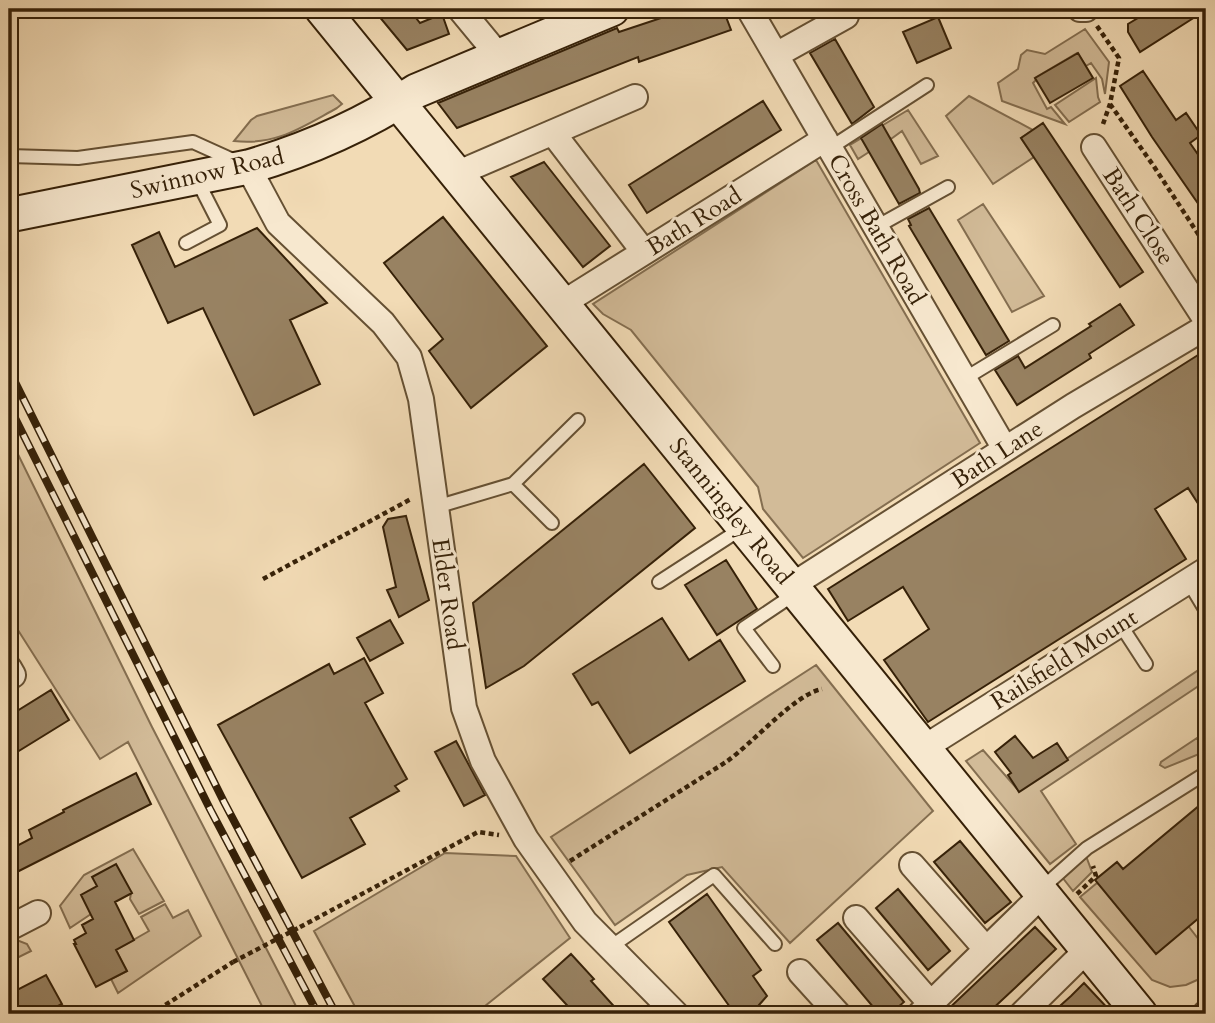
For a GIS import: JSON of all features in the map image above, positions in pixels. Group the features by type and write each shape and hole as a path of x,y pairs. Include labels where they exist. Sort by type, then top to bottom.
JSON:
{"street":[{"name":"Stanningley Road","path":"322,9 1140,1014"},
{"path":"460,9 498,55"},
{"name":"Swinnow Road","path":"9,215 248,167 315,144 416,91 612,9"},
{"name":"Cross Bath Road","path":"749,9 1005,449"},
{"path":"776,55 846,16"},
{"path":"456,174 635,97"},
{"path":"553,133 644,252"},
{"name":"Bath Road","path":"563,303 827,143"},
{"name":"Bath Close","path":"1094,147 1206,320"},
{"name":"Elder Road","path":"248,167 278,223 383,323 409,357 421,399 464,708 483,761 526,839 585,922 676,1014"},
{"name":"Bath Lane","path":"794,590 1005,449 1206,327"},
{"name":"Railsfield Mount","path":"922,748 1197,576"},
{"path":"9,668 13,675 9,677"},
{"path":"912,865 986,950"},
{"path":"856,918 926,1009 1041,893"},
{"path":"9,928 38,913"},
{"path":"1022,1014 1087,950"},
{"path":"800,972 838,1014"}],"lane":[{"path":"827,143 927,85"},
{"path":"9,156 78,158 194,142 248,167"},
{"path":"186,243 220,225 196,178"},
{"path":"876,227 948,187"},
{"path":"964,379 1053,325"},
{"path":"435,497 513,484 578,420"},
{"path":"513,484 552,523"},
{"path":"659,582 744,527"},
{"path":"1197,576 1206,611"},
{"path":"773,666 744,628 794,590"},
{"path":"1120,624 1146,664"},
{"path":"1041,893 1087,848 1206,773"},
{"path":"609,948 714,875 775,944"}],"path":[{"path":"1084,9 1119,58 1110,104 1094,147"},
{"path":"1110,104 1206,246"},
{"path":"263,579 435,497"},
{"path":"563,864 726,762 745,749 800,698 822,689"},
{"path":"151,1014 233,962 478,832 526,839"},
{"path":"1076,894 1096,876 1087,848"}],"shaded area":[{"path":"1085,29 1109,62 1105,94 1102,79 1091,63 1086,66 1077,53 1035,78 1033,83 1047,109 1051,107 1065,124 1002,101 998,83 1018,69 1021,55 1027,50 1045,54"},
{"path":"1096,78 1100,102 1069,122 1055,105"},
{"path":"333,95 342,104 288,134 263,141 234,141 257,116"},
{"path":"969,96 1033,130 1021,138 1034,157 993,184 946,116"},
{"path":"908,110 938,156 921,164 902,131 891,139 888,136 867,148 869,152 858,159 850,145"},
{"path":"816,160 980,443 803,558 763,509 758,487 631,330 603,314 593,304"},
{"path":"983,204 1044,296 1012,312 958,220"},
{"path":"9,436 152,727 300,1014 266,1014 128,742 100,759 9,616"},
{"path":"816,665 933,811 790,943 722,867 687,875 615,925 551,837"},
{"path":"1206,665 1206,681 1041,791 1076,844 1050,864 966,761 983,750 1019,791"},
{"path":"1197,738 1206,748 1204,752 1165,768 1160,765 1161,762"},
{"path":"133,849 164,901 139,914 130,899 131,893 70,928 60,906 84,875"},
{"path":"445,853 516,856 570,938 475,1014 359,1014 314,931"},
{"path":"1086,856 1092,872 1073,891 1062,877"},
{"path":"1097,883 1189,927 1206,949 1206,976 1186,985 1170,987 1152,980 1080,897"},
{"path":"165,904 173,918 188,910 201,936 118,993 111,979 127,971 116,950 149,931 141,917"},
{"path":"9,937 27,944 31,951 9,962"}],"building":[{"path":"373,9 409,9 420,23 442,14 449,34 407,50"},
{"path":"688,9 723,9 731,30 639,62 638,57 457,128 438,103 617,28 619,32"},
{"path":"1153,9 1206,10 1140,52 1128,32 1128,24"},
{"path":"938,17 951,48 917,63 903,32"},
{"path":"835,39 874,107 852,124 810,53"},
{"path":"1078,53 1093,78 1050,103 1035,78"},
{"path":"1143,71 1176,120 1186,113 1201,135 1190,143 1206,166 1206,215 1120,86"},
{"path":"763,101 781,130 647,213 629,185"},
{"path":"1043,123 1143,272 1120,287 1021,138"},
{"path":"882,124 920,193 899,204 861,138"},
{"path":"544,162 610,246 583,267 511,177"},
{"path":"929,208 1009,341 986,355 909,226 911,225 908,219"},
{"path":"443,217 547,346 471,408 429,351 443,339 384,263"},
{"path":"257,228 327,303 290,320 320,384 254,415 203,308 168,323 132,245 159,232 175,267"},
{"path":"1120,304 1134,325 1089,354 1091,358 1017,405 995,370 1018,356 1025,368"},
{"path":"1206,350 1206,516 1188,488 1155,509 1186,559 928,722 884,660 929,629 903,587 848,621 828,589"},
{"path":"644,464 695,528 524,666 486,688 473,603"},
{"path":"406,516 429,600 399,617 387,590 396,587 383,527 388,519"},
{"path":"726,560 757,609 717,635 685,585"},
{"path":"662,618 689,660 720,640 745,681 630,753 598,702 592,705 573,674"},
{"path":"390,620 403,643 370,661 357,638"},
{"path":"364,658 383,693 365,703 407,779 395,786 399,791 350,818 365,844 302,878 218,725 329,664 334,674"},
{"path":"51,690 69,720 9,757 9,716"},
{"path":"1015,736 1033,758 1057,743 1068,760 1019,792 1008,775 1011,773 995,752"},
{"path":"456,741 485,795 464,806 435,752"},
{"path":"136,773 151,804 9,876 9,850 32,838 29,830"},
{"path":"1206,800 1206,912 1156,954 1095,880 1117,862 1123,869"},
{"path":"960,841 1011,902 985,923 934,862"},
{"path":"116,864 132,893 115,902 134,940 116,950 127,971 96,987 74,944 74,940 86,933 82,925 93,919 81,895 97,886 92,877"},
{"path":"898,889 950,951 928,970 876,908"},
{"path":"707,894 761,970 753,976 767,996 751,1014 735,1014 669,922"},
{"path":"838,923 904,1002 890,1014 879,1014 817,940"},
{"path":"1035,927 1056,949 1016,987 987,1014 943,1014"},
{"path":"571,954 621,1014 575,1014 543,979"},
{"path":"46,975 62,1004 42,1014 9,1014 9,994"},
{"path":"1084,983 1113,1014 1051,1014 1071,996"}],"railway":[{"path":"9,370 224,802 336,1014"},
{"path":"9,406 210,809 318,1014"}]}
